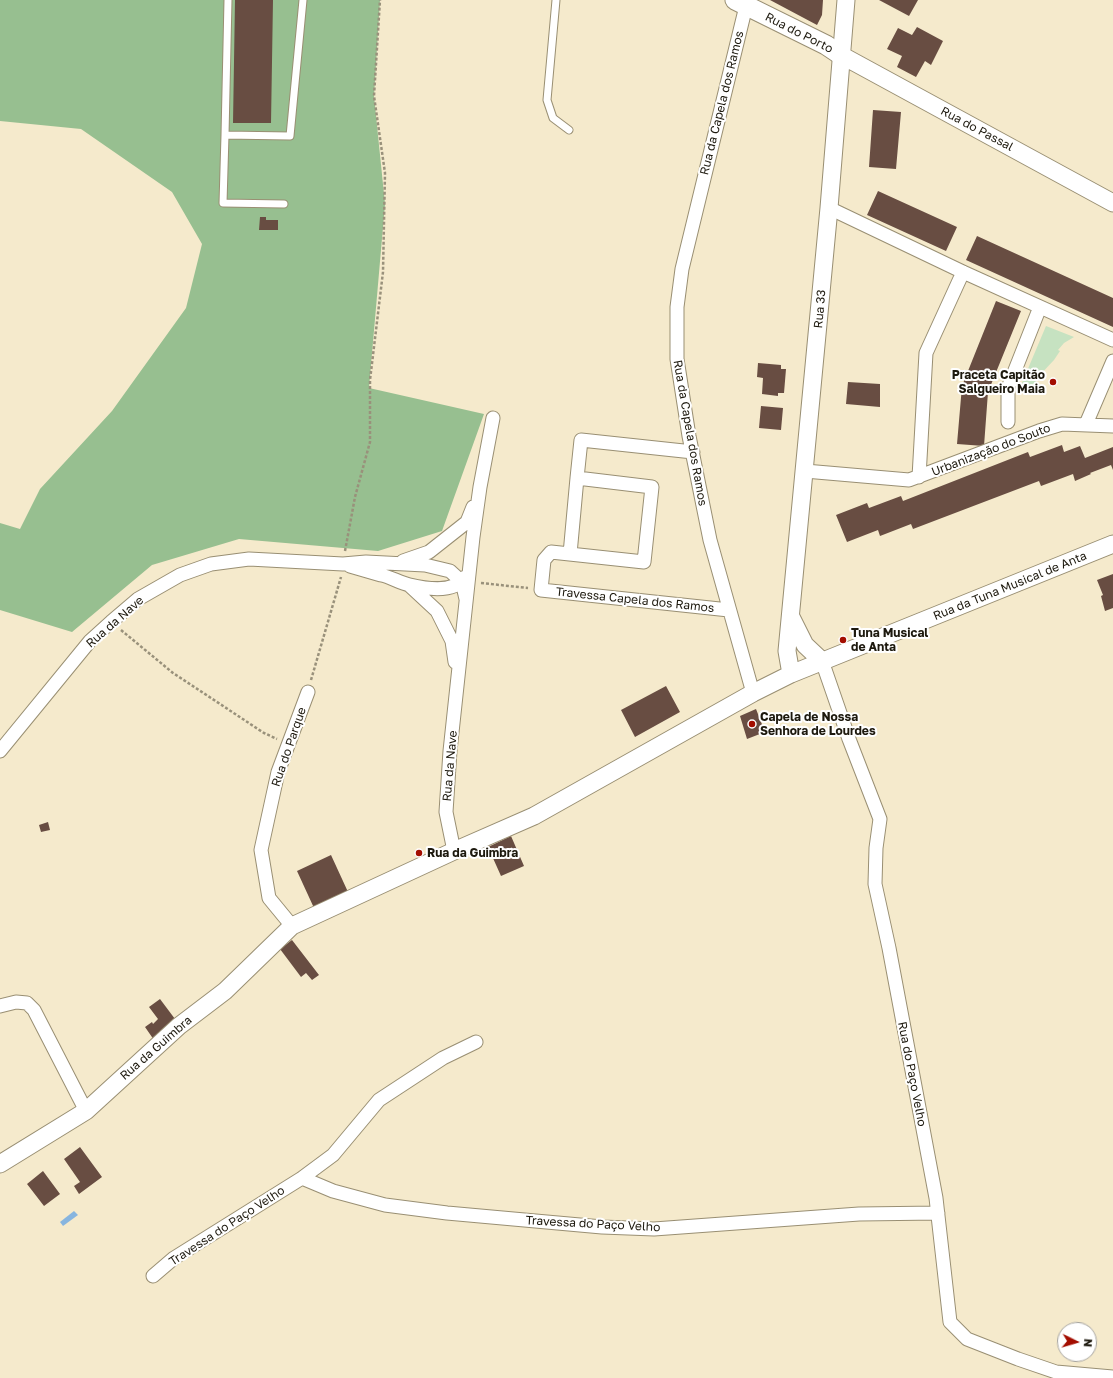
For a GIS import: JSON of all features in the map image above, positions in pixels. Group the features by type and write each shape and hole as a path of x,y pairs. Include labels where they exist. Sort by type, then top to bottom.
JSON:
{"main road":[{"name":"Rua do Porto","path":"740,3 826,45 841,56"}],"street":[{"name":"Rua 33","path":"791,674 787,651 829,208 846,0"},
{"name":"Rua da Capela dos Ramos","path":"740,3 682,269 677,307 677,359 710,540 753,693"},
{"name":"Rua do Passal","path":"841,56 1113,203"},
{"path":"829,208 963,272 1113,340"},
{"name":"Urbanização do Souto","path":"919,477 926,353 963,272"},
{"name":"Urbanização do Souto","path":"1008,422 1008,388 1040,307"},
{"path":"1086,424 1113,361"},
{"name":"Rua da Nave","path":"454,851 446,812 450,751 466,599 466,577 480,487 494,418"},
{"name":"Urbanização do Souto","path":"805,471 909,480 1039,431 1062,424 1113,426"},
{"path":"570,554 581,440 693,452"},
{"path":"541,590 544,560 551,552 644,562 652,487 577,478"},
{"name":"Rua da Nave","path":"389,563 407,560 429,552 467,522 480,487"},
{"name":"Rua da Tuna Musical de Anta","path":"753,693 791,674 822,661 1113,544"},
{"name":"Rua da Nave","path":"0,751 90,642 138,599 180,575 211,564 249,559 343,564 366,562 425,565 466,577"},
{"name":"Rua da Nave","path":"343,564 382,575 409,585 441,589 457,585 466,577"},
{"name":"Rua da Nave","path":"409,585 437,611 452,641 458,680"},
{"name":"Travessa Capela dos Ramos","path":"541,590 729,610"},
{"path":"790,618 804,645 822,661"},
{"name":"Rua do Paço Velho","path":"822,661 849,739 880,819 876,848 875,884 936,1198 950,1322 967,1339 1056,1372 1113,1377"},
{"name":"Rua do Parque","path":"292,926 269,898 260,850 278,772 308,692"},
{"name":"Rua da Guimbra","path":"0,1164 86,1111 179,1026 226,991 292,926 454,851 534,816 753,693"},
{"path":"0,1006 16,1002 27,1003 34,1010 86,1111"},
{"name":"Travessa do Paço Velho","path":"153,1276 174,1258 302,1178 333,1155 379,1100 443,1058 476,1042"},
{"name":"Travessa do Paço Velho","path":"302,1178 333,1191 385,1205 447,1213 602,1227 654,1229 859,1214 938,1213"}],"lane":[{"path":"228,0 223,203 284,204"},
{"path":"225,135 290,136 302,0"},
{"path":"556,0 547,100 553,118 569,130"}],"path":[{"name":"Rua do Parque","path":"308,692 342,574 355,497 370,442 370,380 383,272 385,173 374,96 380,0"},
{"path":"466,577 541,590"},
{"path":"111,622 173,673 264,733 288,744"}],"green space":[{"path":"0,0 380,0 374,96 385,204 369,388 484,414 442,531 378,551 239,539 152,565 72,632 0,610 0,523 20,529 40,489 112,411 186,308 202,244 172,192 81,129 0,121"},
{"path":"1046,326 1074,337 1064,343 1058,350 1060,351 1039,376 1032,390 1019,390"}],"water":[{"path":"74,1211 78,1215 63,1226 60,1222"}],"building":[{"path":"235,0 273,0 271,123 233,123"},
{"path":"770,0 823,0 822,15 817,25"},
{"path":"879,0 918,0 909,16"},
{"path":"917,27 943,41 931,65 925,61 916,77 897,67 902,56 887,49 898,28 912,35"},
{"path":"873,110 901,112 896,169 869,167"},
{"path":"878,191 957,227 946,251 867,215"},
{"path":"260,217 266,217 266,220 278,220 278,230 259,230"},
{"path":"977,236 1113,298 1113,327 966,260"},
{"path":"996,301 1021,311 988,392 984,446 957,444 962,386"},
{"path":"758,363 781,365 781,369 786,369 784,393 778,393 778,396 762,394 763,378 757,377"},
{"path":"848,382 880,384 880,407 846,404"},
{"path":"761,406 783,408 781,430 759,428"},
{"path":"1062,445 1064,452 1080,446 1085,458 1113,447 1113,470 1111,465 1090,473 1091,474 1075,481 1073,474 1041,486 1039,481 913,529 911,524 880,536 878,530 847,542 836,515 867,503 869,508 901,496 903,501 1028,452 1030,457"},
{"path":"1113,574 1113,608 1105,611 1101,596 1103,595 1097,580"},
{"path":"666,686 680,712 635,737 621,710"},
{"name":"Capela de Nossa Senhora de Lourdes","path":"756,709 765,732 747,739 740,716"},
{"path":"48,822 50,830 41,832 39,825"},
{"path":"511,836 524,866 501,876 488,847"},
{"path":"331,855 348,892 314,908 297,871"},
{"path":"292,940 319,975 312,980 306,973 301,977 280,949"},
{"path":"160,999 175,1019 154,1040 145,1027 152,1022 153,1024 158,1019 149,1007"},
{"path":"80,1147 102,1177 79,1194 74,1186 80,1182 64,1159"},
{"path":"43,1171 60,1194 44,1206 27,1184"}],"place":[{"name":"Praceta Capitão Salgueiro Maia","path":"1053,382"},
{"name":"Tuna Musical de Anta","path":"843,640"},
{"name":"Capela de Nossa Senhora de Lourdes","path":"752,724"},
{"name":"Rua da Guimbra","path":"419,853"}]}
